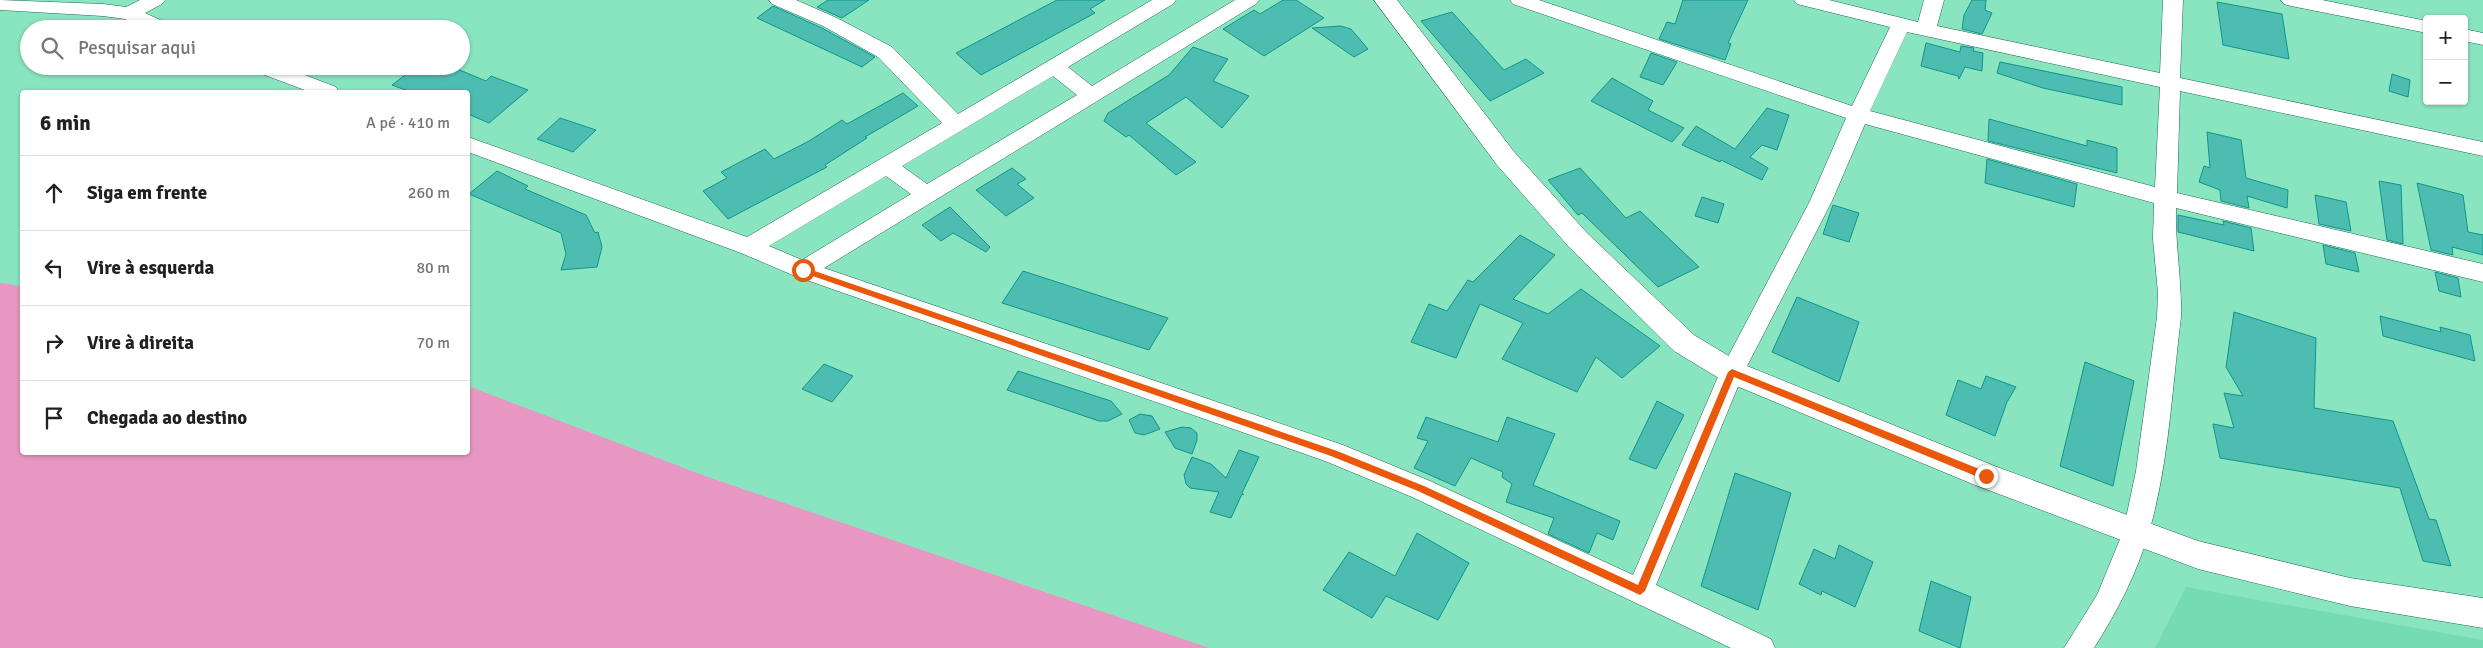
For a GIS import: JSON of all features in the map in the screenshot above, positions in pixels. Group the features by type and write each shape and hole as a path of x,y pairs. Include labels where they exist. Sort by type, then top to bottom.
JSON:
{"street":[{"path":"129,14 155,0"},
{"path":"779,0 830,22 885,52 919,89 956,124"},
{"path":"749,247 1166,0"},
{"path":"803,270 1249,0"},
{"path":"1520,0 1858,115 2166,198 2483,273"},
{"path":"1804,0 1926,30 2483,149"},
{"path":"1926,30 1934,0"},
{"path":"2078,648 2108,602 2136,532 2149,470 2169,317 2170,293 2164,240 2173,0"},
{"path":"2291,0 2423,26"},
{"path":"1390,1 1506,159 1578,240 1684,342 1732,372 1986,476 2198,555 2350,592 2483,613"},
{"path":"0,4 103,10 129,14 143,20"},
{"path":"1640,591 1732,372 1821,201 1858,115 1901,24"},
{"path":"2468,36 2483,39"},
{"path":"1053,66 1090,95"},
{"path":"285,75 324,90"},
{"path":"470,145 749,247 803,270 1334,453 1421,488 1761,648"},
{"path":"886,165 928,196"}],"shaded area":[{"path":"0,283 20,286 20,455 470,455 470,387 705,476 1209,648 0,648"},
{"path":"2186,587 2483,640 2483,648 2155,648"}],"building":[{"path":"828,0 869,0 842,18 817,7"},
{"path":"1057,0 1105,0 1090,9 1095,13 981,75 956,53"},
{"path":"1283,0 1296,0 1324,18 1264,56 1223,29 1254,10 1260,14"},
{"path":"1683,0 1748,0 1728,43 1731,44 1725,60 1659,39 1667,22 1675,24"},
{"path":"1972,0 1986,0 1985,10 1992,13 1982,34 1962,29 1964,15"},
{"path":"2217,2 2282,14 2289,59 2223,45"},
{"path":"773,6 822,28 875,57 862,67 757,18"},
{"path":"1452,12 1504,70 1526,59 1544,73 1490,101 1421,21"},
{"path":"1341,26 1351,29 1368,49 1354,57 1312,28"},
{"path":"1926,43 1960,52 1961,46 1974,48 1973,51 1983,53 1982,71 1965,67 1959,79 1958,76 1921,66"},
{"path":"1193,47 1228,59 1213,81 1249,96 1222,128 1186,97 1146,123 1196,162 1176,175 1129,135 1126,137 1104,121 1108,113 1169,75"},
{"path":"1651,53 1677,62 1663,85 1640,77"},
{"path":"2000,62 2122,87 2122,105 2043,88 1997,73"},
{"path":"470,74 486,81 491,76 528,90 489,123 470,115 470,90 406,90 392,85 405,75"},
{"path":"2392,74 2410,80 2408,97 2389,91"},
{"path":"1612,78 1653,101 1648,110 1684,128 1672,142 1591,101"},
{"path":"903,93 918,106 865,137 867,138 825,165 827,167 728,219 703,191 727,178 721,172 765,149 774,159 809,141 842,120 847,124"},
{"path":"1767,108 1789,115 1777,150 1762,145 1750,157 1768,168 1762,180 1721,160 1720,162 1682,145 1696,126 1735,149"},
{"path":"560,118 596,130 573,152 537,139"},
{"path":"1989,119 2087,146 2087,140 2117,148 2117,173 1988,141"},
{"path":"2207,132 2241,140 2246,178 2288,190 2287,208 2247,196 2249,208 2221,201 2220,190 2199,182 2204,166 2210,168"},
{"path":"1987,159 2077,184 2074,207 1985,183"},
{"path":"1012,168 1026,179 1017,184 1034,198 1006,216 976,190"},
{"path":"1580,168 1626,218 1640,211 1699,267 1658,287 1582,213 1578,215 1548,180"},
{"path":"497,171 528,186 525,189 586,215 595,233 598,232 602,247 597,267 561,270 566,254 561,233 470,193"},
{"path":"2379,181 2401,185 2403,244 2387,240"},
{"path":"2417,183 2463,195 2468,232 2483,235 2483,255 2452,247 2453,255 2431,250"},
{"path":"2315,195 2346,202 2351,231 2319,224"},
{"path":"1702,197 1724,204 1718,223 1695,216"},
{"path":"1833,205 1859,213 1849,242 1823,234"},
{"path":"950,207 990,247 986,252 953,233 941,241 922,225"},
{"path":"2178,215 2224,225 2223,221 2251,228 2254,251 2178,232"},
{"path":"1520,235 1555,255 1513,299 1548,314 1581,289 1660,346 1622,378 1596,357 1577,392 1502,359 1523,323 1480,304 1456,358 1411,342 1429,304 1447,311 1468,280 1473,282"},
{"path":"2323,245 2355,253 2359,272 2326,264"},
{"path":"1023,271 1168,318 1149,350 1002,303"},
{"path":"2435,272 2458,278 2461,297 2439,291"},
{"path":"1797,297 1859,322 1839,382 1772,352"},
{"path":"2234,312 2316,338 2314,408 2393,421 2429,519 2436,520 2451,566 2423,561 2400,488 2220,458 2213,424 2234,428 2224,393 2243,396 2226,367"},
{"path":"2380,316 2441,332 2440,327 2470,335 2475,361 2383,336"},
{"path":"2085,362 2134,381 2113,486 2060,466"},
{"path":"824,364 853,376 832,402 802,389"},
{"path":"1018,371 1111,401 1122,414 1108,421 1099,421 1007,390"},
{"path":"1986,376 2016,387 2007,402 1995,436 1946,415 1958,380 1981,389"},
{"path":"1657,401 1684,415 1656,469 1629,459"},
{"path":"1140,414 1152,416 1160,429 1144,435 1135,433 1129,420"},
{"path":"1426,417 1498,442 1507,417 1555,434 1533,485 1620,521 1613,540 1597,533 1589,553 1548,534 1554,518 1506,502 1512,484 1502,477 1503,472 1471,458 1455,486 1414,468 1428,441 1417,438"},
{"path":"1182,427 1191,428 1197,433 1197,440 1192,454 1175,448 1165,432"},
{"path":"1239,450 1259,457 1242,493 1244,495 1242,494 1231,518 1210,512 1219,492 1190,488 1186,484 1184,475 1192,457 1211,464 1226,478"},
{"path":"1735,473 1791,493 1758,610 1701,586"},
{"path":"1417,533 1469,563 1438,620 1386,596 1372,618 1323,590 1349,552 1395,576"},
{"path":"1839,545 1873,562 1855,607 1822,591 1821,595 1799,584 1814,549 1835,559"},
{"path":"1931,581 1971,597 1960,648 1919,631"}],"route":[{"path":"803,270 1334,453 1421,488 1640,591 1732,372 1769,389 1986,476"}]}
